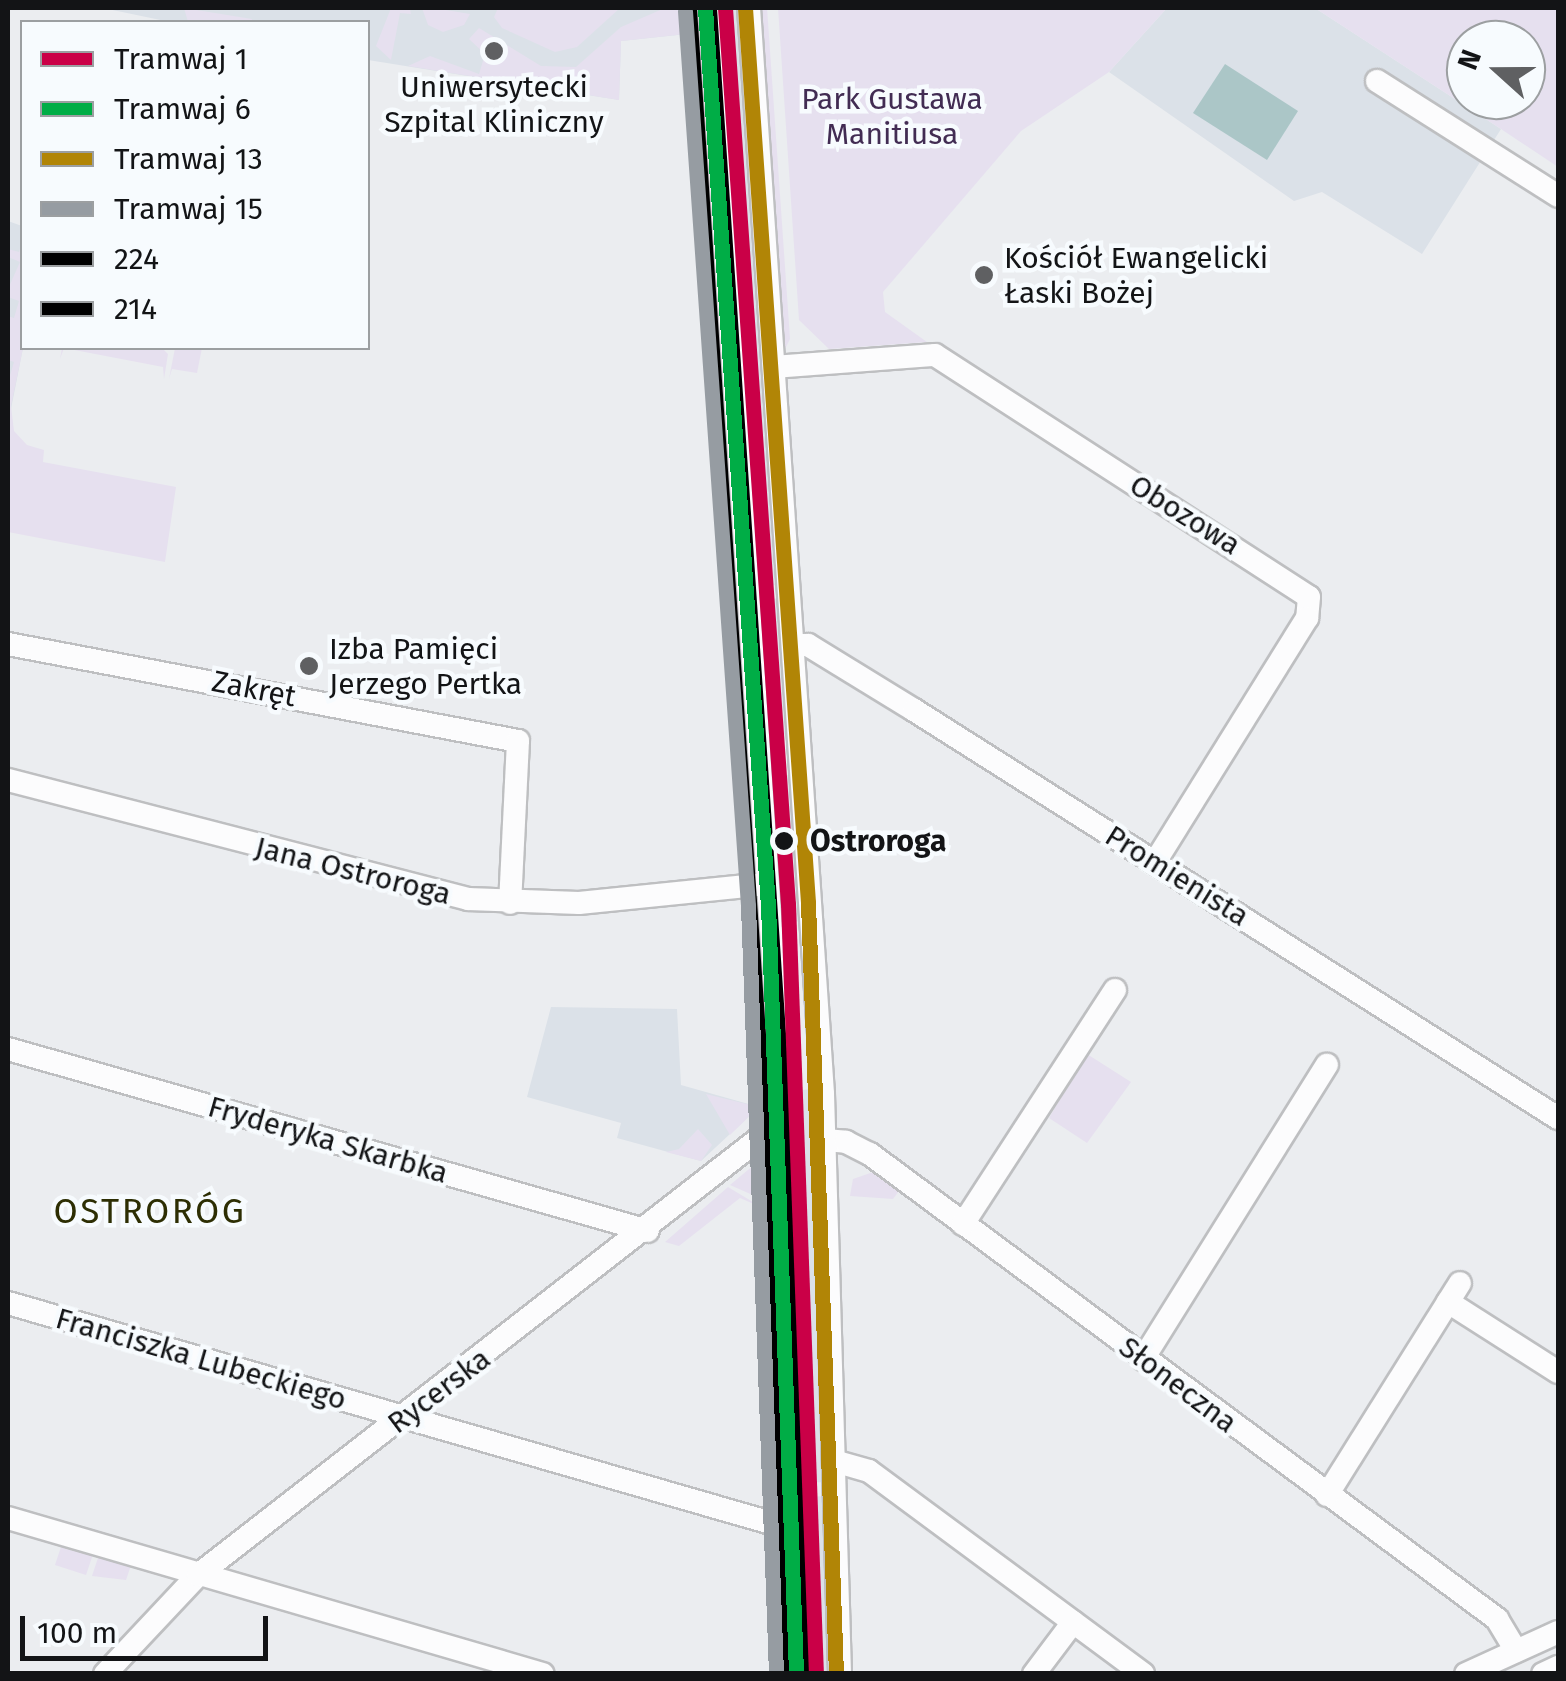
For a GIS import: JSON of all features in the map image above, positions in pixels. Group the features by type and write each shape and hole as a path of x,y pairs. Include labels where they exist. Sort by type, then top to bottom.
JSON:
{"street":[{"path":"709,8 762,754 766,884 782,1120 802,1674"},
{"path":"749,8 824,1140 840,1674"},
{"path":"1377,82 1558,196"},
{"name":"Obozowa","path":"774,367 934,356 1309,596 1307,618 1154,862"},
{"name":"Zakręt","path":"8,644 518,741 510,903"},
{"name":"Promienista","path":"792,645 817,650 1558,1118"},
{"path":"762,754 798,751"},
{"name":"Jana Ostroroga","path":"8,780 424,893 510,903 617,901 766,884"},
{"path":"964,1224 1115,990"},
{"name":"Fryderyka Skarbka","path":"8,1049 648,1230"},
{"path":"1144,1359 1327,1065"},
{"name":"Rycerska","path":"105,1674 198,1575 648,1230 782,1120"},
{"name":"Słoneczna","path":"824,1140 857,1145 964,1224 1497,1619 1516,1651"},
{"path":"1327,1494 1454,1293 1558,1372"},
{"name":"Franciszka Lubeckiego","path":"8,1303 799,1531"},
{"path":"834,1461 869,1472 1143,1674"},
{"path":"8,1518 542,1674"},
{"path":"1034,1674 1073,1622"},
{"path":"1466,1674 1558,1632"},
{"path":"1543,1674 1558,1666"}],"shaded area":[{"name":"Uniwersytecki Szpital Kliniczny","path":"103,8 681,8 687,34 621,41 619,100 370,60 370,20 160,20"},
{"path":"721,8 740,8 779,585 760,586"},
{"path":"1167,8 1315,8 1446,93 1446,120 1487,120 1501,129 1422,254 1322,192 1294,201 1109,72"},
{"path":"8,221 20,225 23,350 8,424"},
{"path":"780,598 789,734 770,736 761,600"},
{"path":"792,775 804,921 791,922 784,800 773,802 773,776"},
{"path":"779,942 793,942 797,1072 787,1072"},
{"path":"551,1007 677,1009 681,1085 759,1107 701,1161 617,1138 621,1123 527,1097"},
{"path":"815,1089 825,1482 805,1483 788,1091"},
{"path":"826,1496 831,1673 811,1673 806,1497"}],"green space":[{"path":"184,8 252,19 252,20 187,20"},
{"path":"391,8 410,9 411,14 400,13 391,60 376,46"},
{"path":"422,8 470,14 464,25 443,32 428,25"},
{"path":"498,8 620,8 577,47 555,52 502,28 494,17"},
{"path":"665,8 687,8 694,76 686,34 621,41 619,100 408,66 430,56 479,74 485,54 469,39 479,28 541,66 576,67 621,27"},
{"path":"758,8 767,8 790,339 784,351"},
{"name":"Park Gustawa Manitiusa","path":"778,8 1167,8 1109,72 1021,131 883,292 885,312 927,342 829,349 799,320"},
{"path":"1315,8 1558,8 1558,167 1486,120 1546,120 1546,20 1446,20 1446,94"},
{"path":"700,84 708,87 729,399 722,407"},
{"path":"8,249 20,249 20,262 8,257"},
{"path":"20,262 23,350 11,406 14,431 27,445 44,450 43,462 176,487 165,562 8,532 8,382 14,362 8,360 8,316 14,318 19,301 8,297"},
{"path":"74,350 164,350 168,354 164,379 163,367"},
{"path":"175,350 202,350 197,373 172,369 169,379"},
{"path":"1087,1054 1131,1082 1087,1143 1049,1118"},
{"path":"706,1094 759,1107 730,1135"},
{"path":"698,1129 712,1145 701,1161 666,1152 679,1149"},
{"path":"772,1153 776,1162 783,1400 777,1400"},
{"path":"755,1164 765,1167 764,1200 730,1185"},
{"path":"879,1170 902,1187 893,1199 850,1196 853,1179"},
{"path":"728,1187 763,1208 740,1198 679,1246 665,1242"},
{"path":"62,1544 93,1554 86,1575 55,1565"},
{"path":"99,1555 131,1565 126,1580 92,1576"}],"water":[{"path":"1225,64 1298,111 1267,160 1193,113"}],"tram line":[{"name":"1","path":"725,8 788,904 816,1674"},
{"name":"13","path":"745,8 808,903 836,1673"},
{"name":"6","path":"705,9 768,905 796,1674"},
{"name":"15","path":"685,11 748,906 776,1674"}],"transit line":[{"name":"224","path":"709,8 788,1183 802,1674"},
{"name":"214","path":"689,9 768,1184 782,1674"}],"place":[{"name":"Uniwersytecki Szpital Kliniczny","path":"494,51"},
{"name":"Kościół Ewangelicki Łaski Bożej","path":"984,275"},
{"name":"Izba Pamięci Jerzego Pertka","path":"309,666"},
{"name":"Ostroroga","path":"784,841"}],"district":[{"name":"OSTRORÓG","path":"150,1211"}]}
